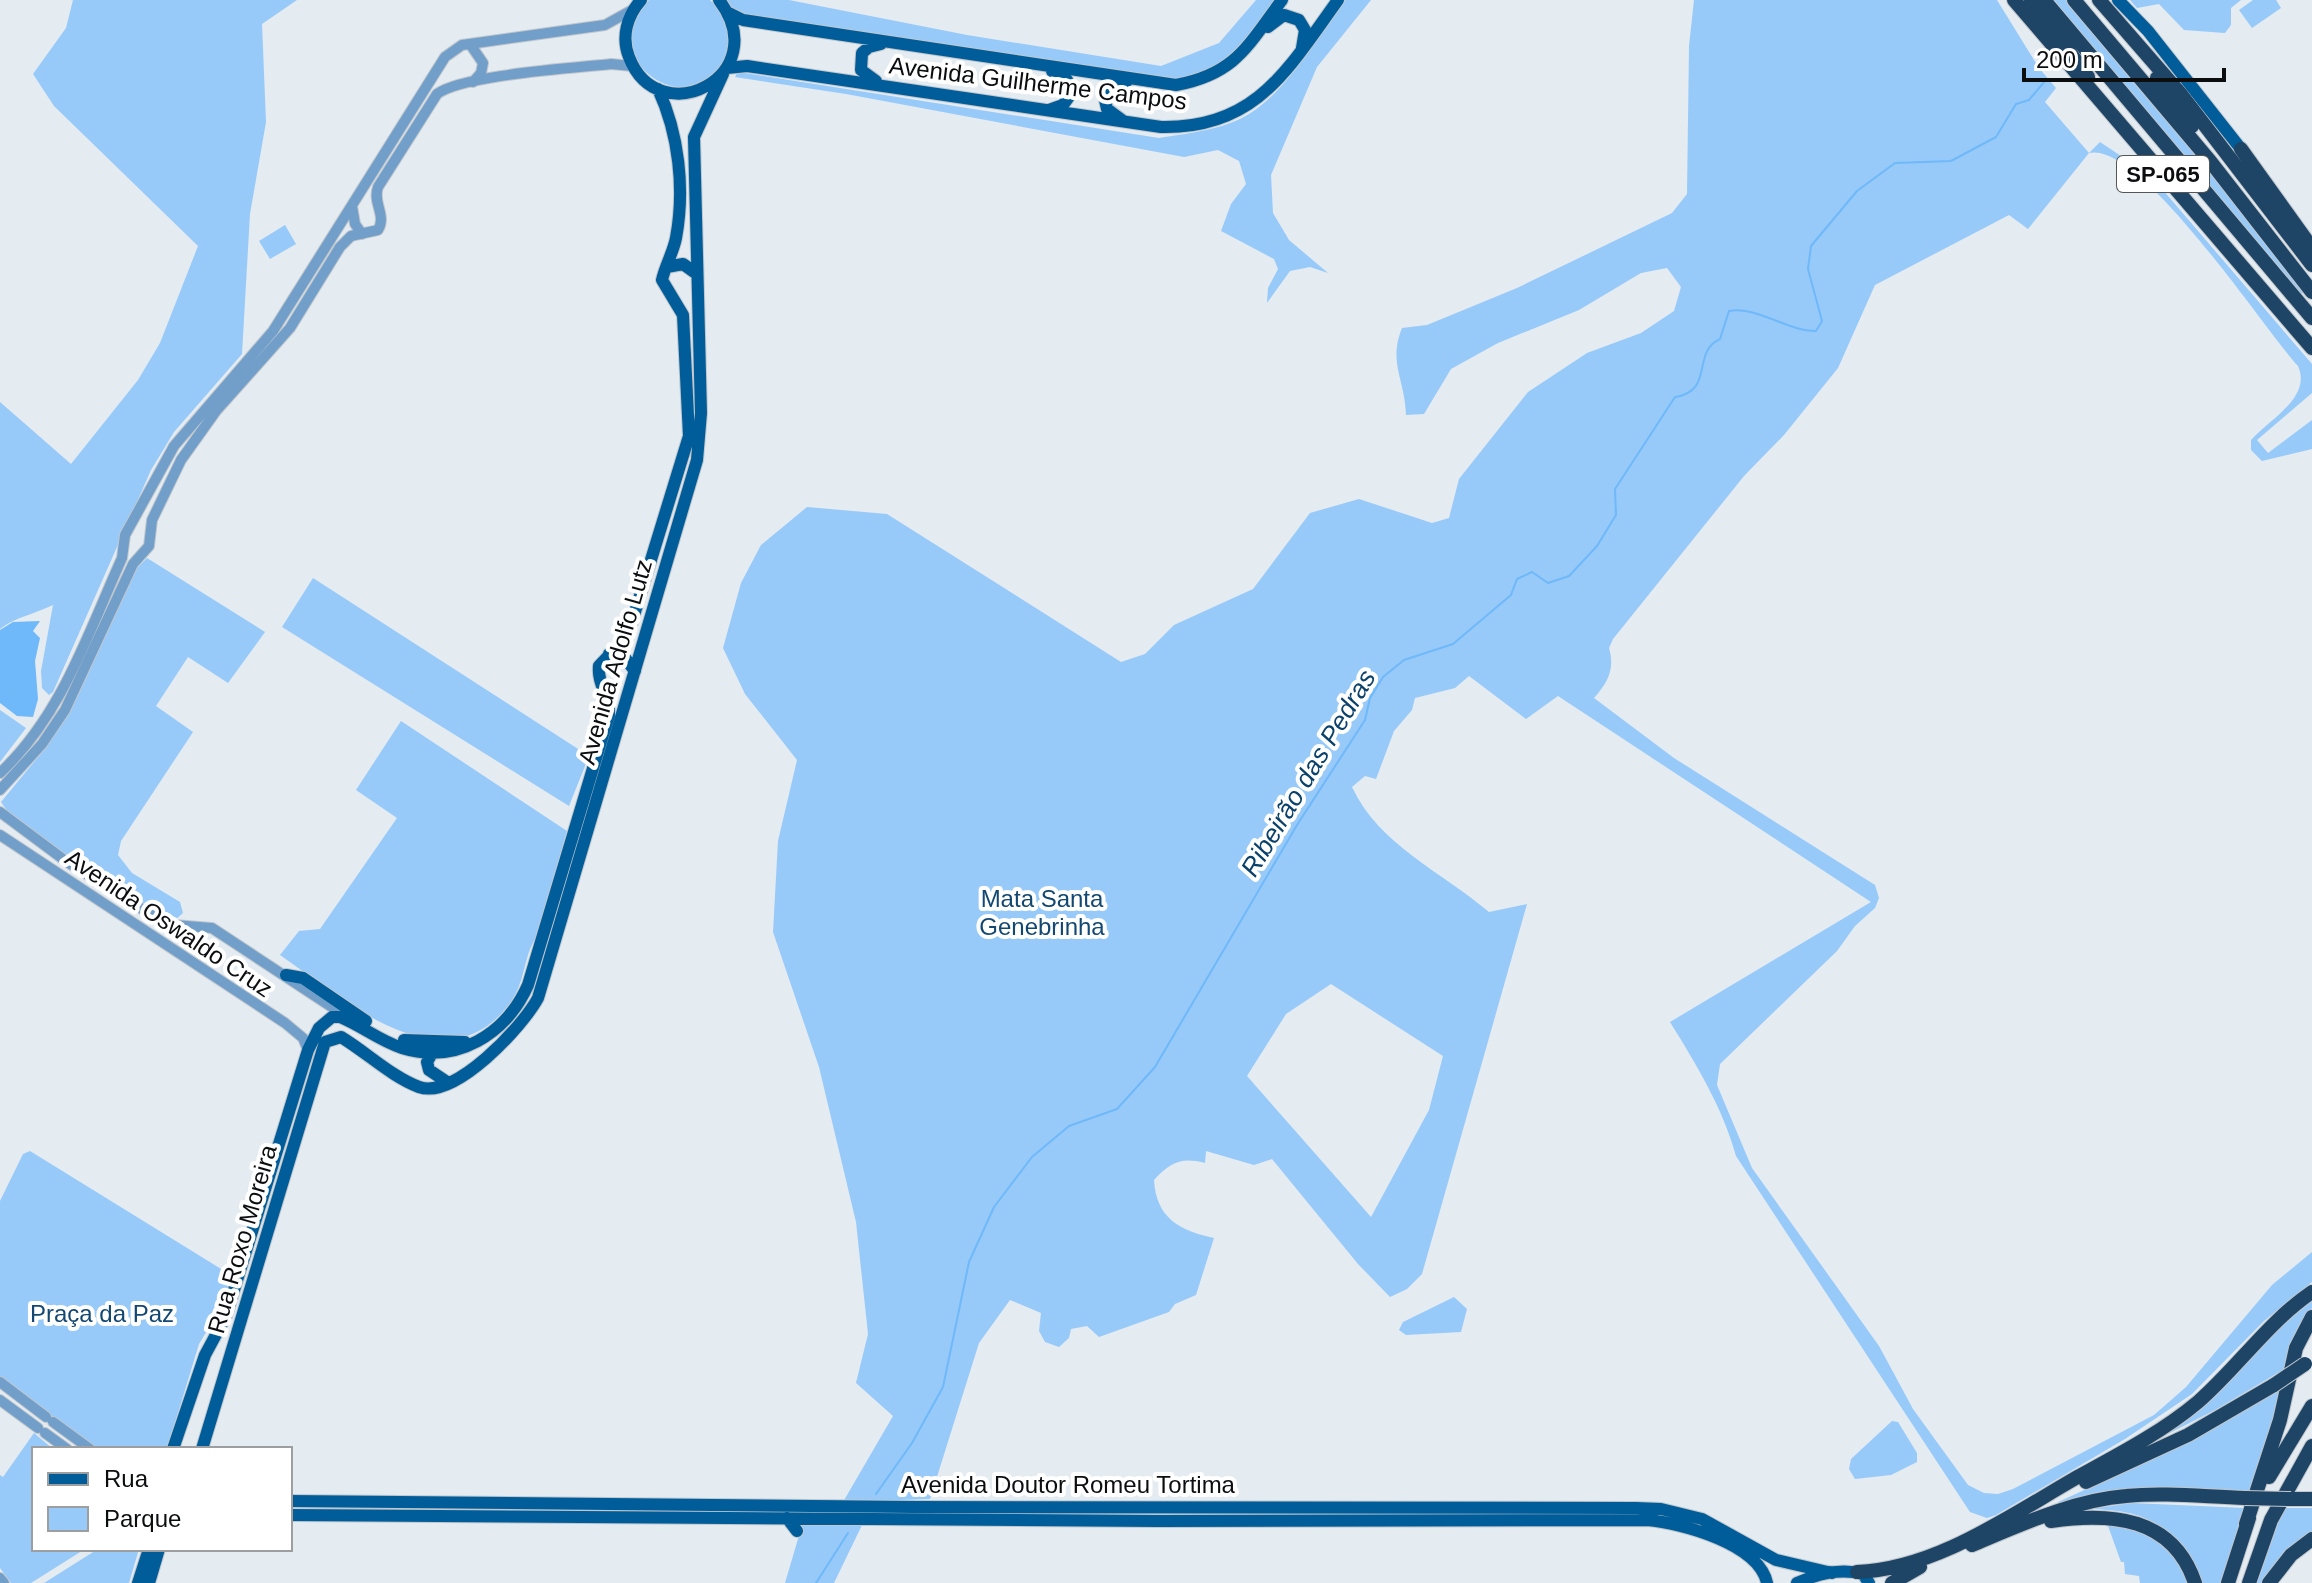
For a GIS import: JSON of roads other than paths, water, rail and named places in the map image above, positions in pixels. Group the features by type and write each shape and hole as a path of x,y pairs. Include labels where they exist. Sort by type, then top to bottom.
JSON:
{"highway":[{"name":"SP-065","path":"2014,0 2312,348"},
{"path":"2031,0 2193,208"},
{"name":"SP-065","path":"2044,0 2312,318"},
{"name":"SP-065","path":"2074,0 2242,199 2312,292"},
{"path":"2092,0 2140,55 2242,199"},
{"name":"SP-065","path":"2099,0 2180,93 2312,265"},
{"path":"2241,149 2312,248"},
{"path":"2005,1519 2178,1418 2216,1384 2285,1311 2312,1292"},
{"path":"2228,1583 2280,1420 2296,1348 2312,1317"},
{"path":"1857,1572 1917,1561 2188,1435 2274,1385 2308,1361"},
{"path":"2246,1524 2274,1467 2312,1406"},
{"path":"2249,1583 2271,1520 2312,1446"},
{"path":"1892,1583 1928,1563 2076,1506 2125,1496 2312,1499"},
{"path":"2027,1525 2096,1517 2147,1525 2176,1547 2195,1583"},
{"path":"2269,1583 2291,1555 2312,1539"}],"main road":[{"path":"720,0 729,13"},
{"name":"Avenida Guilherme Campos","path":"729,13 743,20 1176,85 1204,78 1232,64 1256,38 1282,0"},
{"name":"Avenida Guilherme Campos","path":"725,71 747,66 1129,123 1187,127 1230,117 1262,96 1299,54 1338,0"},
{"path":"2118,0 2148,31 2241,149"},
{"path":"637,4 625,37 632,66 643,80 658,89 686,94 713,84 725,71"},
{"name":"Avenida Adolfo Lutz","path":"447,1082 474,1067 506,1040 538,998 697,460 701,413 694,137 735,45 729,13"},
{"path":"1256,38 1284,15 1291,16 1299,20 1305,30 1299,54"},
{"path":"892,43 869,47 862,53 861,70 883,84 899,88"},
{"path":"1019,62 1057,73 1071,86 1071,94 1063,105 1049,110 1033,109"},
{"path":"1129,123 1112,115 1105,100 1113,85 1135,81"},
{"name":"Avenida Adolfo Lutz","path":"358,1024 393,1044 433,1052 471,1046 507,1020 528,985 609,715 610,705 600,683 599,666 631,625 686,453 689,417 685,325 680,307 662,285 678,224 677,153 674,128 658,89"},
{"path":"667,267 683,264 697,279 688,294 671,297"},
{"path":"609,654 625,658 635,671"},
{"path":"600,683 615,690 630,686"},
{"path":"286,975 303,978 394,1037 417,1043 464,1041 477,1056 474,1067"},
{"path":"308,1050 319,1028 336,1017 358,1024"},
{"path":"319,1028 332,1025 344,1030 362,1050 418,1086 428,1088 447,1082"},
{"name":"Rua Roxo Moreira","path":"203,1447 325,1042 341,1037 362,1050"},
{"name":"Rua Roxo Moreira","path":"174,1447 205,1355 226,1316 308,1050"},
{"path":"433,1052 427,1062 429,1070 447,1082"},
{"name":"Avenida Doutor Romeu Tortima","path":"292,1501 1661,1509 1702,1519 1776,1560 1832,1573"},
{"path":"894,1517 895,1510 915,1507"},
{"name":"Avenida Doutor Romeu Tortima","path":"292,1515 1647,1520 1680,1525 1714,1536 1756,1563 1767,1583"},
{"path":"787,1518 797,1531"},
{"path":"138,1583 148,1551"},
{"path":"149,1583 158,1551"},
{"path":"1797,1583 1832,1573 1857,1572 1869,1583"}],"street":[{"path":"0,773 38,731 53,708 122,558 129,527 174,446 273,331 450,52 470,44 605,25 623,18 637,4"},
{"path":"470,44 483,63 481,73 473,82"},
{"path":"0,790 59,722 133,564 150,543 150,533 163,495 196,437 290,328 340,247 351,236 374,233 382,224 376,198 378,187 437,94 446,87 473,82 611,64 632,66"},
{"path":"437,71 437,77 446,87"},
{"path":"354,202 368,193 376,198"},
{"path":"354,202 355,224 362,234"},
{"path":"129,527 141,526 150,533"},
{"path":"124,546 143,552"},
{"name":"Avenida Oswaldo Cruz","path":"0,812 67,862 158,919 174,925 212,928 358,1024"},
{"name":"Avenida Oswaldo Cruz","path":"0,835 285,1023 303,1038 308,1050"},
{"path":"285,1023 302,1031 319,1028"},
{"path":"0,1382 87,1447"},
{"path":"0,1400 64,1447"},
{"path":"0,1578 4,1583"}],"waterway":[{"name":"Ribeirão das Pedras","path":"876,1494 912,1443 943,1387 969,1262 994,1207 1032,1157 1069,1126 1117,1109 1155,1067 1297,825 1365,720 1370,698 1383,677 1404,660 1453,644 1511,595 1517,579 1532,572 1548,583 1569,576 1597,546 1616,515 1615,489 1675,397 1695,387 1706,353 1720,339 1729,311 1751,312 1816,331 1822,321 1808,269 1811,246 1857,191 1895,163 1951,161 1996,137 2016,104 2029,100 2045,81"},
{"path":"816,1583 848,1533"}],"park label":[{"name":"Mata Santa Genebrinha","path":"1042,912"},
{"name":"Praça da Paz","path":"102,1313"}]}
